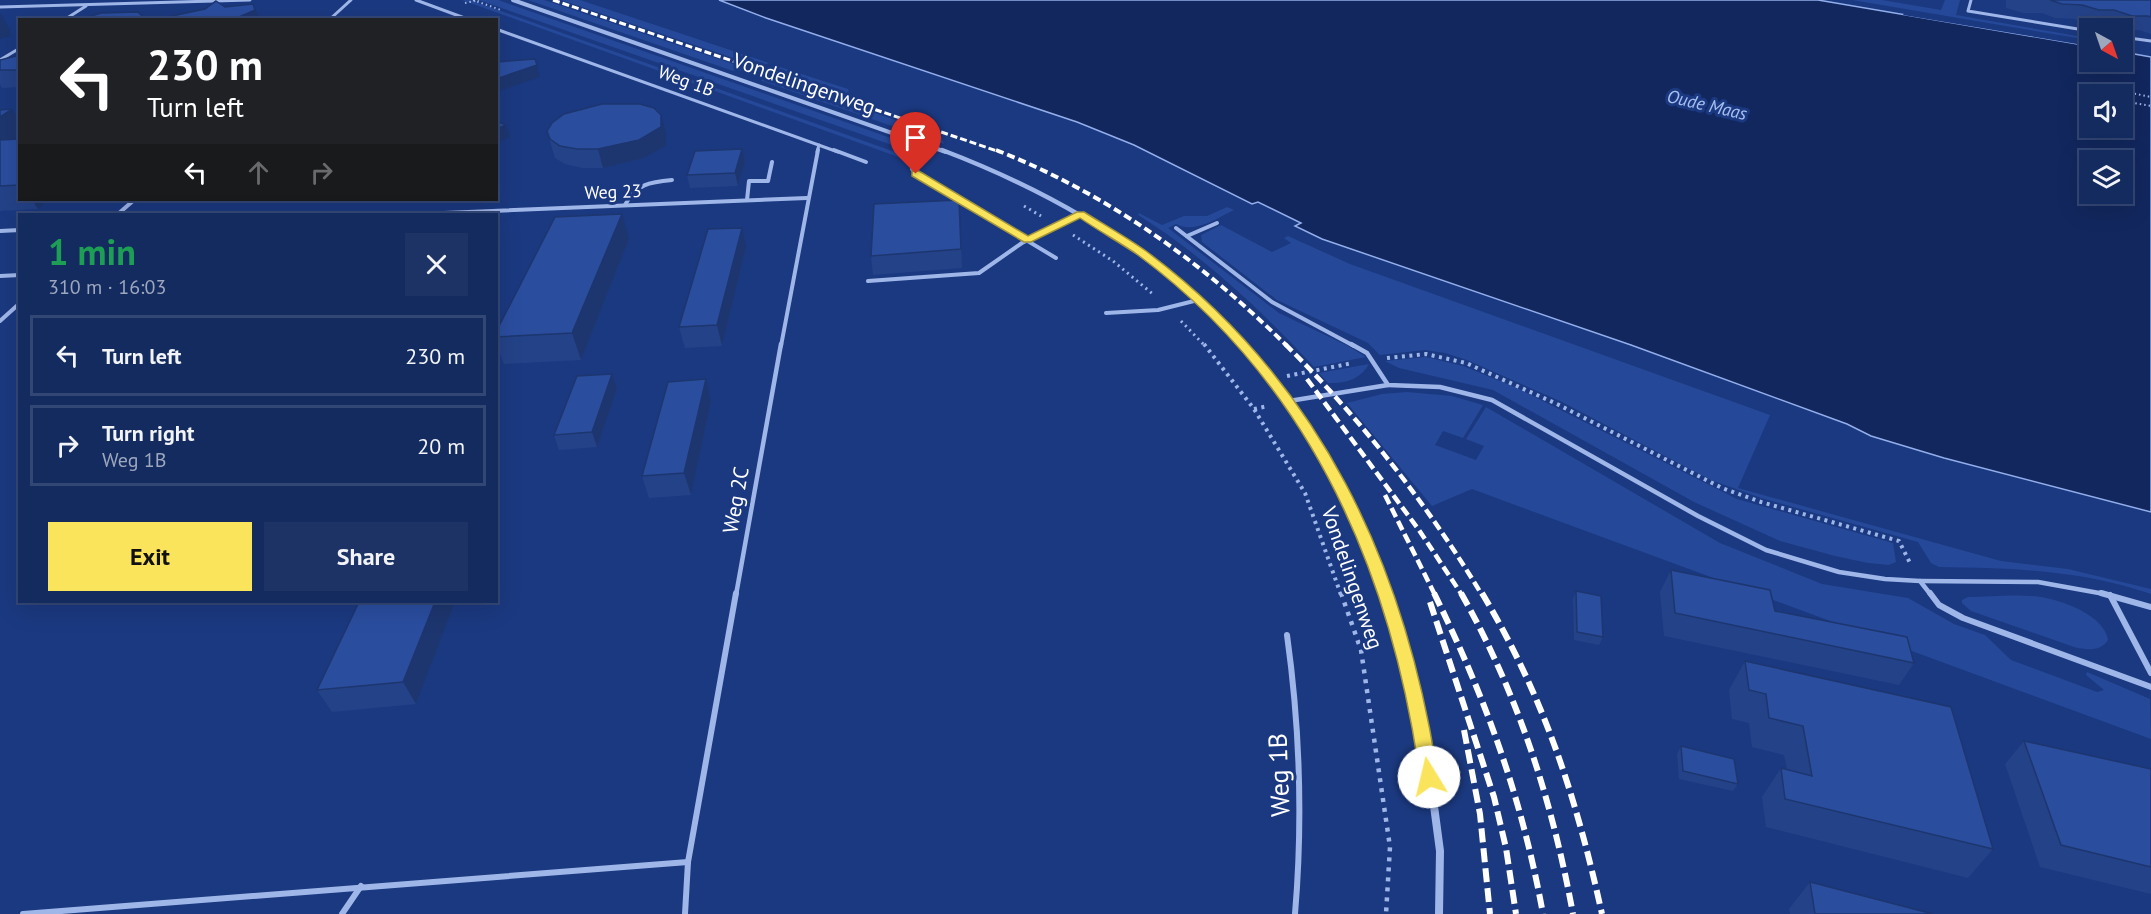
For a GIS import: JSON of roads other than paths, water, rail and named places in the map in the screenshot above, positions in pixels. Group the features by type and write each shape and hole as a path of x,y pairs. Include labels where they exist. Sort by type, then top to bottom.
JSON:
{"street":[{"name":"Vondelingenweg","path":"513,0 935,148 1009,178 1081,214 1141,253 1199,300 1225,326 1289,401 1346,494 1383,583 1419,711 1439,842 1439,914"}],"lane":[{"path":"0,8 250,0"},
{"path":"331,18 351,0"},
{"path":"416,0 465,18"},
{"path":"1971,0 1968,11 2079,29"},
{"path":"67,18 88,4"},
{"name":"Weg 1B","path":"498,30 866,162"},
{"path":"2133,39 2151,41"},
{"path":"0,60 18,49"},
{"name":"Weg 2C","path":"688,862 807,198 819,145"},
{"path":"935,148 914,164 912,169 916,174 1056,258"},
{"path":"747,200 749,181 768,181 772,162"},
{"path":"626,205 634,188 641,184 672,180"},
{"name":"Weg 23","path":"443,213 807,198"},
{"path":"119,213 133,201"},
{"path":"868,281 979,273 1027,240 1081,214"},
{"path":"1187,236 1217,223"},
{"path":"1176,228 1272,302 1367,353 1388,385"},
{"path":"0,231 18,230"},
{"path":"0,276 18,276"},
{"path":"0,282 7,276"},
{"path":"1106,313 1168,308 1199,300"},
{"path":"0,321 18,305"},
{"path":"1289,401 1388,385 1412,384 1468,392 1492,400 1698,516 1766,550 1839,572 1885,579 2038,582 2110,596 2151,607"},
{"path":"1920,581 1939,605 1963,618 2151,687"},
{"path":"2110,596 2151,673"},
{"name":"Weg 1B","path":"1287,635 1296,697 1300,790 1295,914"},
{"path":"23,914 688,862 685,914"},
{"path":"342,914 361,886"}],"water":[{"name":"Oude Maas","path":"719,0 1818,0 2079,44 2079,72 2133,72 2133,54 2151,57 2151,512 1944,458 1871,436 1847,424 1631,345 1322,239 1295,226 1301,223 1258,202 1252,204 1134,145 1077,122 766,18"}],"railway":[{"path":"553,0 1000,152"},
{"path":"996,150 1077,187 1152,233 1221,286 1287,346"},
{"path":"1287,346 1340,402 1391,463 1439,528 1482,595"},
{"path":"1307,379 1419,530 1462,595"},
{"path":"1385,495 1434,593"},
{"path":"1434,593 1470,672 1500,750 1524,830 1543,914"},
{"path":"1461,593 1500,670 1530,749 1555,830 1573,914"},
{"path":"1482,593 1523,670 1556,748 1581,829 1602,914"},
{"path":"1430,602 1494,797 1506,848 1516,914"},
{"path":"1464,730 1480,814 1490,914"}]}
